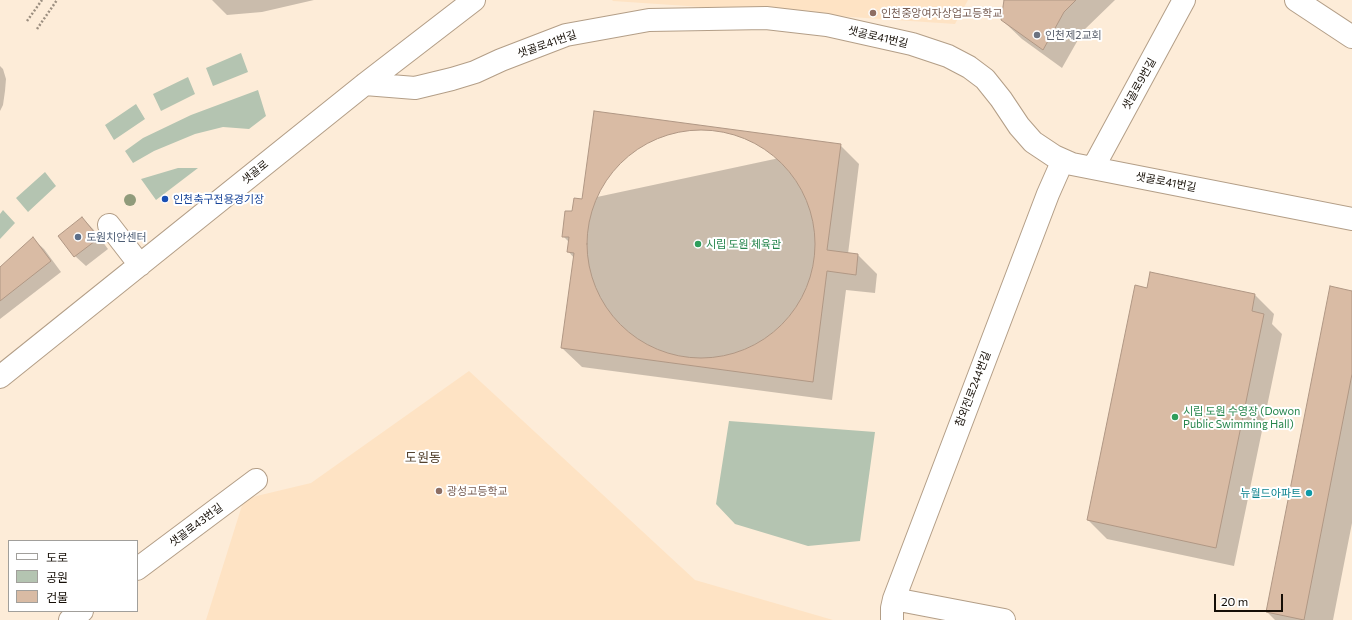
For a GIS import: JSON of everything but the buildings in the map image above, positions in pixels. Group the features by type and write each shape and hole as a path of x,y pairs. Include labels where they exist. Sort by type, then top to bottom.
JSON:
{"street":[{"name":"샛골로","path":"0,377 365,84 474,0"},
{"name":"샛골로9번길","path":"1093,168 1184,0"},
{"path":"1296,0 1352,37"},
{"name":"샛골로41번길","path":"365,84 415,88 475,72 501,60 566,35 649,20 766,18 826,25 912,44 948,56 969,67 985,80 1001,99 1032,142 1054,156 1072,164 1352,219"},
{"name":"참외전로244번길","path":"892,620 894,599 1048,194 1063,160"},
{"path":"109,225 140,265"},
{"name":"샛골로43번길","path":"138,568 256,480"},
{"path":"894,599 1004,620"},
{"path":"70,620 81,612"}],"path":[{"path":"27,21 42,0"},
{"path":"37,29 57,0"}],"shaded area":[{"name":"인천중앙여자상업고등학교","path":"612,0 968,0 955,24"},
{"name":"광성고등학교","path":"469,371 695,580 833,620 206,620 244,499 311,483"}],"green space":[{"path":"241,53 248,72 213,86 206,68"},
{"path":"188,77 195,94 161,111 153,94"},
{"path":"258,90 266,116 249,129 223,127 195,134 154,151 133,163 125,151 143,138 191,115"},
{"path":"136,104 145,119 114,140 105,125"},
{"path":"178,168 198,168 156,200 141,179"},
{"path":"45,172 56,186 28,212 16,198"},
{"path":"3,210 15,223 0,239 0,214"},
{"path":"729,421 875,432 860,541 808,546 735,524 716,504"}],"place":[{"name":"인천중앙여자상업고등학교","path":"873,13"},
{"name":"인천제2교회","path":"1037,35"},
{"name":"인천축구전용경기장","path":"165,199"},
{"name":"도원치안센터","path":"78,237"},
{"name":"시립 도원 체육관","path":"698,244"},
{"name":"시립 도원 수영장 (Dowon Public Swimming Hall)","path":"1175,417"},
{"name":"광성고등학교","path":"439,491"},
{"name":"뉴월드아파트","path":"1309,493"}],"district":[{"name":"도원동","path":"423,458"}]}
